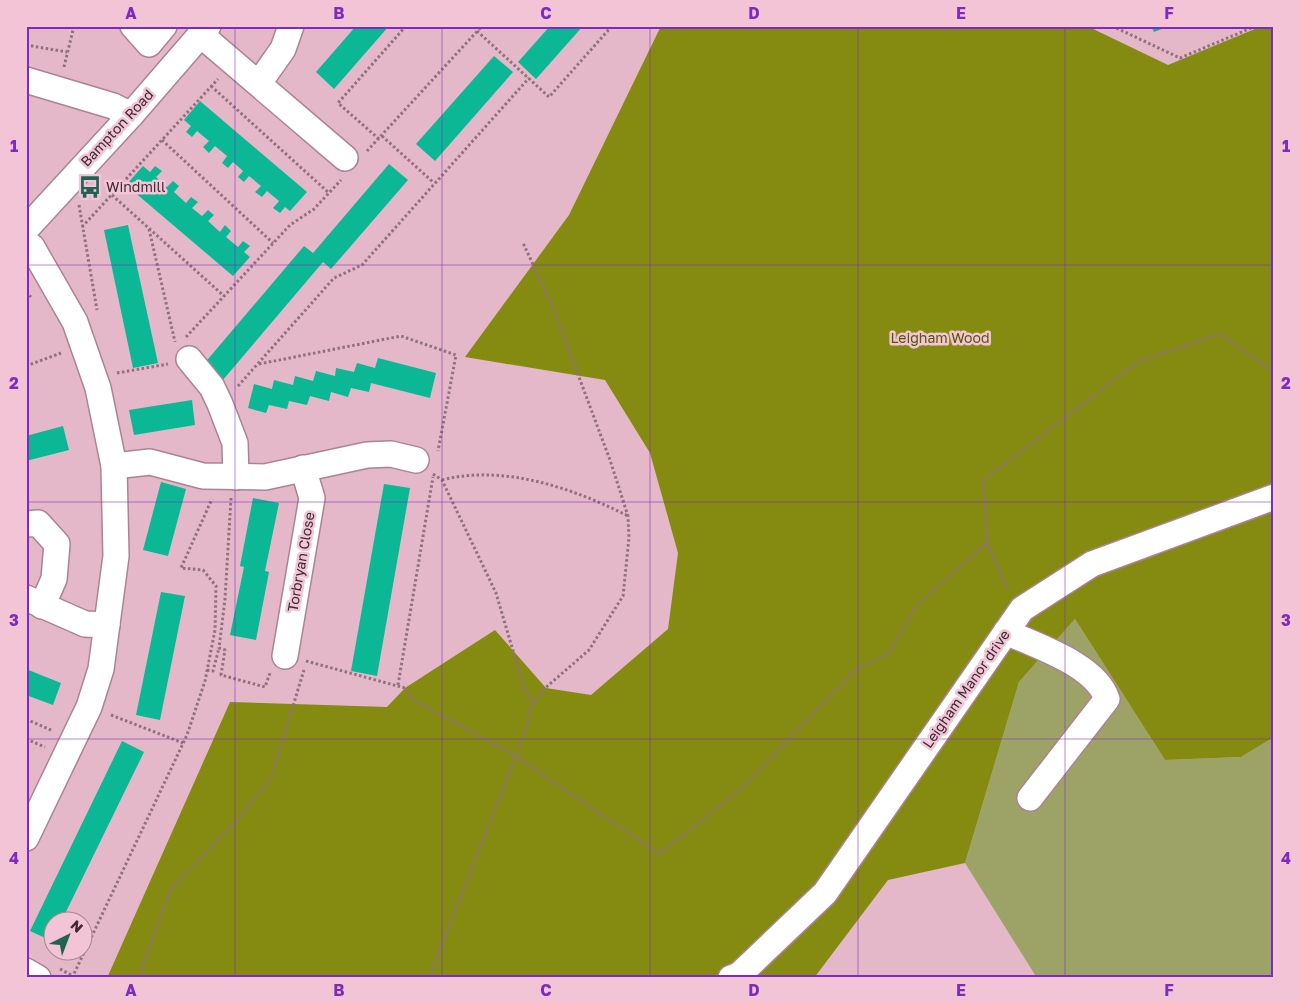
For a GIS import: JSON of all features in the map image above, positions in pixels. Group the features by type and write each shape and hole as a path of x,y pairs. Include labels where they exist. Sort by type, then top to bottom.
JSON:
{"street":[{"path":"133,26 149,44 164,26"},
{"path":"259,83 283,49 291,26"},
{"path":"204,30 234,62 349,165"},
{"name":"Bampton Road","path":"26,229 131,115 204,30"},
{"path":"26,80 59,88 113,106 131,115"},
{"path":"26,243 32,247 75,322 94,377 114,466 116,556 101,669 89,706 26,838"},
{"path":"181,361 212,387 220,404 235,443 231,476"},
{"path":"114,466 150,462 203,476 265,478 367,454 391,454 426,460"},
{"name":"Torbryan Close","path":"296,659 312,498 303,468"},
{"name":"Leigham Manor drive","path":"731,978 739,976 825,893 1022,609 1092,564 1274,497"},
{"path":"26,524 38,523 57,544 54,579 34,602 85,624 107,625"},
{"path":"1006,632 1068,661 1094,677 1103,687 1107,699 1030,798"},
{"path":"26,971 38,978"}],"path":[{"path":"59,88 74,26"},
{"path":"406,26 338,103 434,184"},
{"path":"149,228 176,347 290,225 314,209 329,193 349,165 380,137 482,26"},
{"path":"477,31 549,97 612,26"},
{"path":"1112,26 1180,58 1256,26"},
{"path":"26,45 67,52"},
{"path":"82,227 234,62"},
{"path":"426,460 456,355 400,336 259,364 334,278 362,265 529,78"},
{"path":"212,86 329,193"},
{"path":"162,140 273,243"},
{"path":"74,175 98,316"},
{"path":"112,195 224,296"},
{"path":"429,978 516,756 528,723 529,712 544,689 589,650 623,596 629,538 628,516 607,451 552,305 523,243"},
{"path":"1022,609 1009,592 987,543 984,480 1139,360 1220,334 1274,372"},
{"path":"26,366 83,345"},
{"path":"94,377 181,361"},
{"path":"442,480 460,475 484,474 520,478 573,493 628,516"},
{"path":"398,685 434,475 442,480 496,593 524,688 534,704"},
{"path":"208,670 213,672 219,648 225,599 231,476"},
{"path":"72,978 183,742 208,670 215,630 216,586 203,570 182,568 231,476"},
{"path":"219,648 226,650 221,675 266,687 272,665 296,659 405,688 412,699 516,756 659,854 742,788 856,669 888,654 917,605 987,543"},
{"path":"139,978 170,890 238,819 271,778 296,659"},
{"path":"89,706 183,742"}],"green space":[{"name":"Leigham Wood","path":"661,26 1087,26 1168,65 1262,26 1274,26 1274,737 1241,757 1165,760 1075,619 1019,682 965,863 888,880 814,978 107,978 230,702 387,707 405,688 495,630 546,688 591,695 668,629 678,553 650,453 605,380 465,357 569,215"},
{"path":"1075,619 1165,760 1241,757 1274,737 1274,978 1037,978 965,863 1019,682"}],"building":[{"path":"356,26 389,26 334,89 316,72"},
{"path":"550,26 583,26 536,79 518,62"},
{"path":"1151,26 1169,26 1154,32"},
{"path":"494,56 513,72 435,161 416,144"},
{"path":"200,101 307,192 290,211 285,207 280,213 273,208 279,201 267,191 262,197 255,192 261,186 249,176 244,182 238,177 243,171 233,162 228,168 222,163 227,156 215,146 209,153 203,147 209,141 197,131 192,137 186,132 191,126 184,120"},
{"path":"389,164 408,180 331,269 323,262 222,381 203,365 304,246 313,253"},
{"path":"143,166 150,172 155,166 162,171 156,177 167,187 173,181 179,186 174,192 186,203 191,197 198,202 192,208 202,216 208,210 214,215 208,221 220,232 225,225 231,231 226,237 238,247 243,241 250,246 244,252 250,257 233,276 126,185"},
{"path":"128,225 158,363 133,368 104,230"},
{"path":"378,358 436,373 430,398 371,383 369,392 351,388 348,397 331,392 329,401 310,396 307,405 289,401 287,409 269,405 266,413 248,408 254,384 272,389 274,380 293,385 295,376 313,381 316,371 335,376 336,368 354,372 357,363 375,368"},
{"path":"192,400 195,425 134,435 129,410"},
{"path":"63,426 69,450 26,461 26,436"},
{"path":"161,482 186,489 168,556 143,550"},
{"path":"384,484 410,488 377,676 351,671"},
{"path":"253,498 279,503 265,571 269,572 256,640 230,635 244,567 240,566"},
{"path":"161,592 185,596 160,720 136,715"},
{"path":"26,669 61,683 53,705 26,695"},
{"path":"122,741 144,752 66,912 42,912 42,936 30,931"}],"place":[{"name":"Windmill","path":"90,187"}]}
